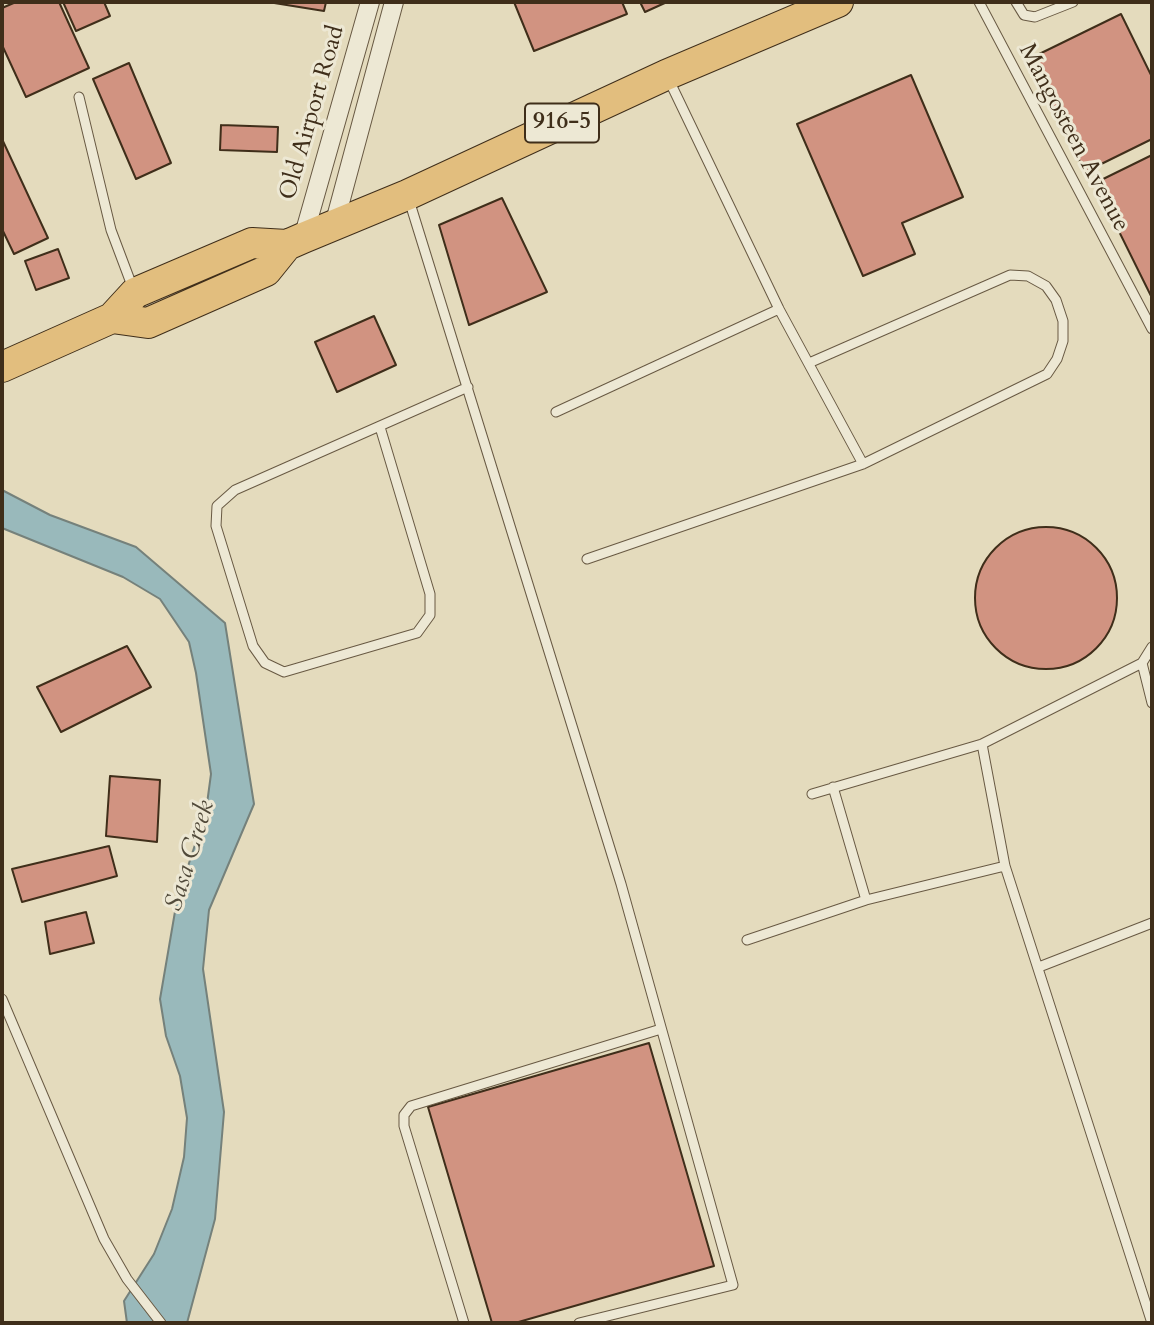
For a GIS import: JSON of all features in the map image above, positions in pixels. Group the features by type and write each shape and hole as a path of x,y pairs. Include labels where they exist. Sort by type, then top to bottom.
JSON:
{"main road":[{"name":"916-5","path":"2,367 112,318 141,308 252,243 295,242 407,195 820,5"}],"street":[{"name":"Old Airport Road","path":"295,242 370,2"},
{"name":"Old Airport Road","path":"334,225 394,2"}],"lane":[{"name":"Mangosteen Avenue","path":"979,2 1152,329"},
{"path":"1016,2 1024,15 1035,17 1073,2"},
{"path":"666,75 779,309 863,464"},
{"path":"79,97 111,230 141,308"},
{"path":"407,195 621,884 733,1285 579,1323"},
{"path":"587,559 863,464 1047,373 1057,359 1063,341 1063,321 1056,300 1046,286 1028,276 1010,275 809,363"},
{"path":"556,412 779,309"},
{"path":"380,427 430,594 430,615 418,633 284,672 265,663 253,646 216,526 217,506 235,490 468,387"},
{"path":"812,794 982,744 1142,663 1152,647"},
{"path":"1142,663 1152,703"},
{"path":"982,744 1005,866 1125,1232 1152,1323"},
{"path":"833,787 866,900"},
{"path":"747,940 866,900 1005,866"},
{"path":"1039,967 1152,923"},
{"path":"2,999 104,1239 127,1279 161,1323"},
{"path":"464,1323 404,1126 404,1115 411,1106 661,1029"}],"water":[{"path":"2,490 50,515 136,547 225,623 254,804 209,910 203,969 224,1112 215,1219 187,1323 127,1323 124,1301 154,1254 172,1209 184,1157 187,1118 180,1076 166,1036 160,999 177,900 206,811 211,774 196,673 189,642 160,599 123,577 2,528"}],"building":[{"path":"16,2 59,2 89,68 26,97 2,45 2,8"},
{"path":"63,2 104,2 110,16 76,31"},
{"path":"268,2 326,2 324,11"},
{"path":"514,2 622,2 627,14 534,51"},
{"path":"640,2 667,2 645,12"},
{"path":"1121,14 1152,77 1152,139 1085,172 1029,59"},
{"path":"129,63 171,163 136,179 93,79"},
{"path":"911,75 963,197 902,223 915,254 863,276 797,124"},
{"path":"221,125 278,127 277,152 220,150"},
{"path":"2,139 48,238 14,254 2,229"},
{"path":"1152,155 1152,295 1151,296 1095,183"},
{"path":"502,198 547,292 469,325 439,225"},
{"path":"58,249 69,278 36,290 25,261"},
{"path":"374,316 396,365 337,392 315,342"},
{"path":"1046,527 1073,533 1096,548 1111,571 1117,598 1111,625 1096,648 1073,663 1046,669 1019,663 996,648 981,625 975,598 981,571 996,548 1019,533"},
{"path":"127,646 151,687 61,732 37,687"},
{"path":"110,776 160,780 157,842 106,836"},
{"path":"109,846 117,876 22,902 12,869"},
{"path":"86,912 94,943 50,954 45,922"},
{"path":"649,1043 714,1266 515,1323 492,1323 428,1107"}],"water label":[{"name":"Sasa Creek","path":"191,856"}]}
